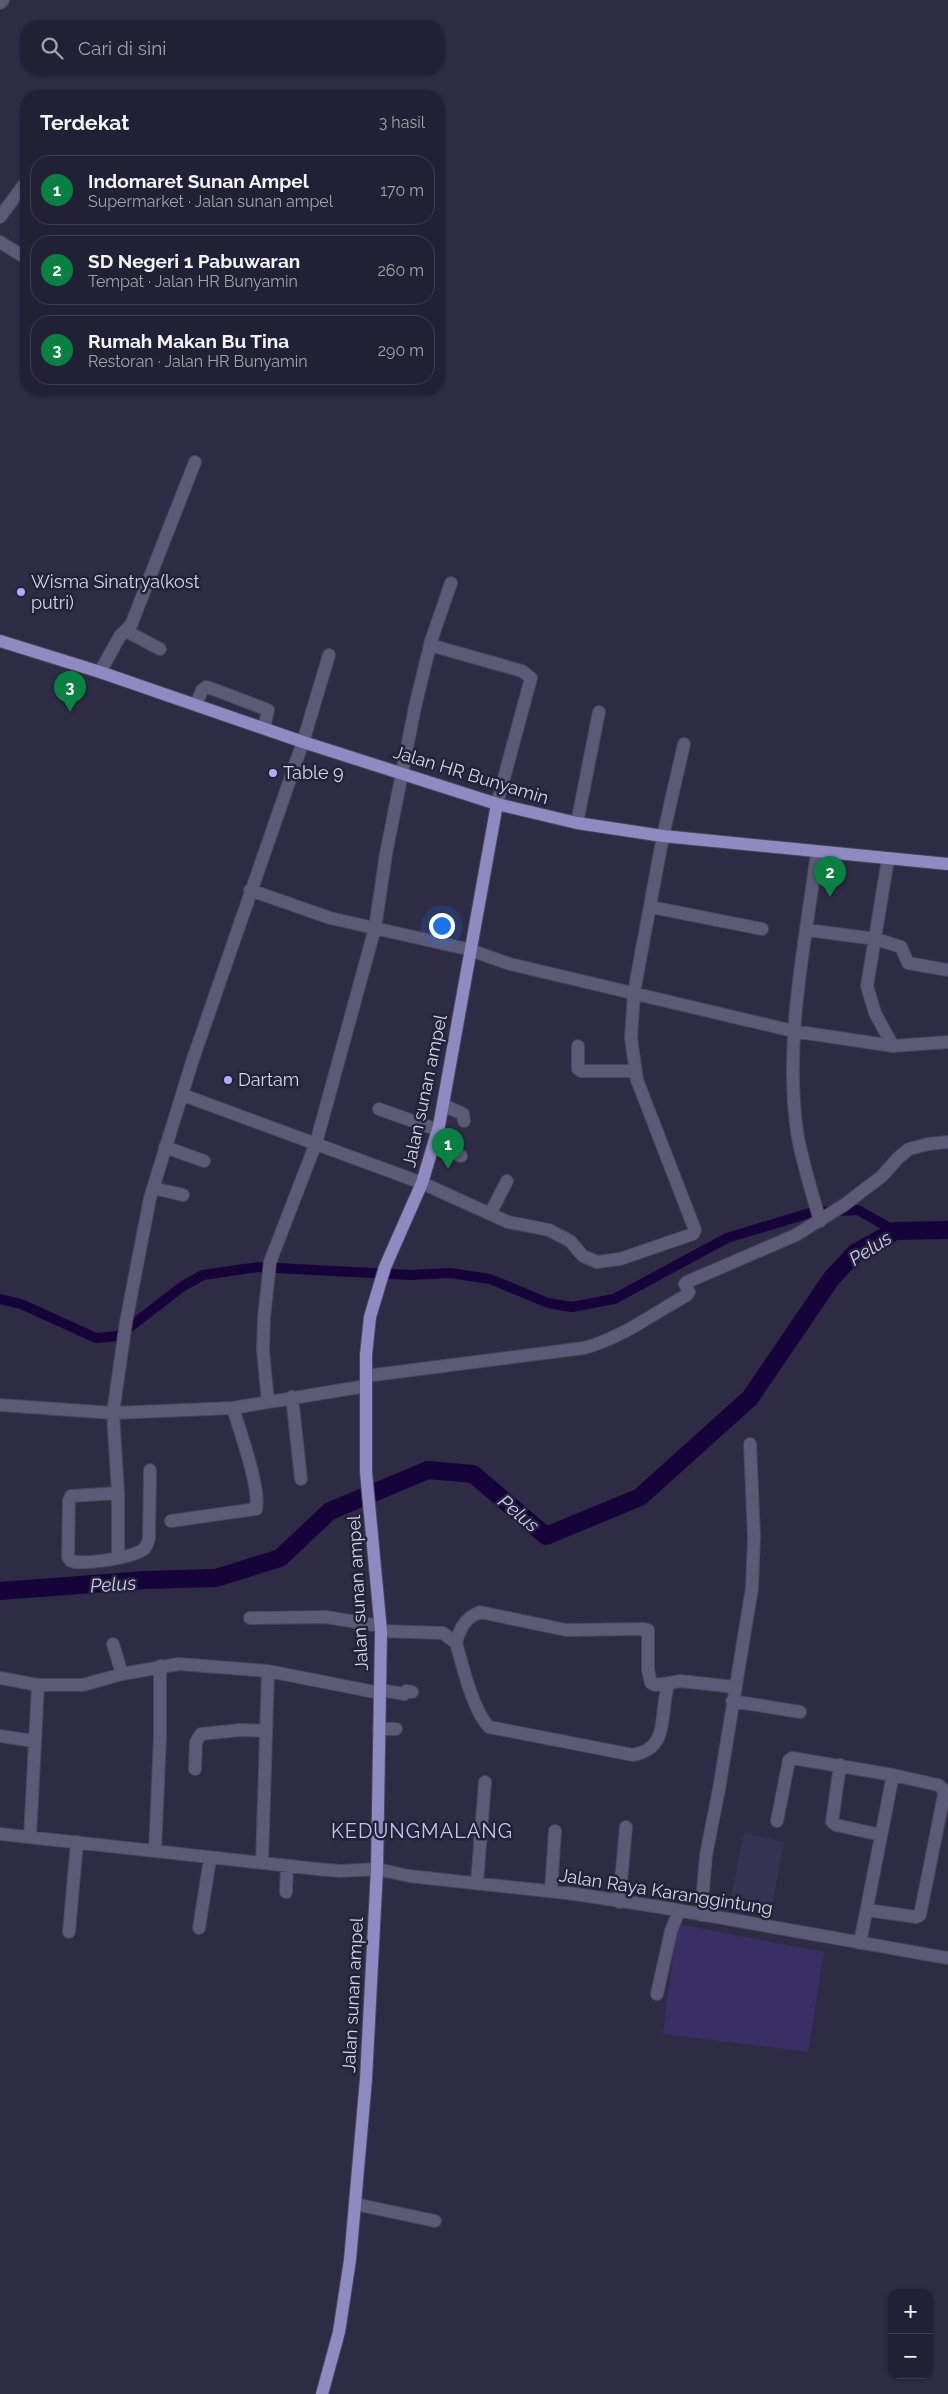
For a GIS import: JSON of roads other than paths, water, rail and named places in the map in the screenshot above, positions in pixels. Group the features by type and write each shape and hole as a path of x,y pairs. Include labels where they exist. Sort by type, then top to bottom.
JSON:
{"main road":[{"name":"Jalan HR Bunyamin","path":"0,641 100,672 303,742 402,772 497,804 576,823 663,836 817,853 948,864"},
{"name":"Jalan sunan ampel","path":"322,2394 344,2308 350,2260 366,2079 377,1869 381,1629 366,1472 366,1381 370,1317 385,1267 422,1183 438,1130 497,804"}],"street":[{"path":"0,3 3,0"},
{"path":"2,210 20,189"},
{"path":"0,242 20,254"},
{"path":"100,672 120,636 131,625 195,462"},
{"path":"268,1402 263,1350 270,1262 316,1143 375,928 414,708 430,645 451,583"},
{"path":"126,631 160,649"},
{"path":"430,645 522,671 531,678 497,804"},
{"path":"118,1558 118,1493 113,1413 126,1322 153,1188 165,1147 184,1095 193,1059 250,890 303,742 329,655"},
{"path":"196,705 204,688 219,691 268,710 264,728"},
{"path":"576,823 599,712"},
{"path":"184,1095 422,1183 508,1222 549,1230 570,1241 583,1256 597,1262 620,1259 693,1234 694,1228 638,1080 631,1038 634,992 663,836 684,744"},
{"path":"817,853 793,1031 792,1068 798,1133 820,1221"},
{"path":"888,859 876,939 867,973 867,986 875,1013 893,1046"},
{"path":"250,890 330,918 471,950 510,964 793,1031 893,1046 948,1042"},
{"path":"651,906 762,928"},
{"path":"807,930 876,939 901,947 908,963 948,970"},
{"path":"578,1046 578,1069 580,1072 636,1071"},
{"path":"443,1104 463,1114 464,1121"},
{"path":"380,1109 438,1130"},
{"path":"0,1405 113,1413 233,1408 366,1381 589,1347 615,1336 687,1295 689,1292 685,1286 687,1282 796,1235 820,1221 882,1176 909,1149 928,1144 948,1142"},
{"path":"434,1144 461,1156"},
{"path":"165,1147 204,1161"},
{"path":"490,1214 507,1180"},
{"path":"153,1188 183,1195"},
{"path":"292,1397 301,1479"},
{"path":"171,1521 256,1509 257,1500 253,1482 233,1408"},
{"path":"701,1915 706,1855 748,1620 754,1564 750,1444"},
{"path":"118,1493 71,1496 69,1501 68,1557 76,1562 118,1558 143,1550 147,1546 149,1538 150,1470"},
{"path":"669,1683 664,1697 664,1716 659,1737 653,1748 644,1754 633,1756 489,1727 471,1692 456,1643 459,1630 466,1621 480,1612 566,1630 644,1629 648,1630 648,1664 651,1683 655,1685 680,1681 735,1687"},
{"path":"250,1618 326,1617 381,1629 443,1634 456,1643"},
{"path":"113,1644 122,1674"},
{"path":"0,1678 38,1685 83,1685 160,1666 198,1665 268,1671 380,1692 404,1694 406,1691 412,1692"},
{"path":"155,1851 160,1737 160,1666"},
{"path":"262,1863 268,1671"},
{"path":"30,1838 38,1685"},
{"path":"732,1701 800,1712"},
{"path":"379,1729 396,1729"},
{"path":"195,1769 196,1742 201,1734 240,1730 266,1731"},
{"path":"0,1736 34,1741"},
{"path":"777,1821 789,1760 797,1758 893,1775 942,1787 944,1790 942,1804 920,1915 916,1917 867,1910"},
{"path":"840,1765 830,1819 836,1825 881,1835"},
{"path":"860,1943 893,1775"},
{"path":"477,1882 485,1782"},
{"path":"620,1902 626,1827"},
{"path":"551,1891 554,1831"},
{"name":"Jalan Raya Karanggintung","path":"0,1834 340,1871 377,1869 409,1876 551,1891 679,1910 948,1958"},
{"path":"69,1932 77,1842"},
{"path":"200,1928 210,1858"},
{"path":"286,1892 287,1866"},
{"path":"657,1994 671,1931 679,1910"},
{"path":"354,2204 435,2220"}],"waterway":[{"path":"0,1299 21,1304 96,1338 118,1336 183,1286 203,1275 258,1267 410,1275 450,1273 490,1279 548,1303 572,1307 614,1299 727,1238 813,1212 858,1210 895,1231"},
{"name":"Pelus","path":"0,1591 145,1580 216,1578 280,1558 330,1511 428,1470 473,1474 546,1536 640,1497 750,1398 831,1279 855,1253 895,1231 948,1230"}],"place":[{"name":"Wisma Sinatrya(kost putri)","path":"21,592"},
{"name":"Rumah Makan Bu Tina","path":"70,712"},
{"name":"Table 9","path":"273,773"},
{"name":"SD Negeri 1 Pabuwaran","path":"830,897"},
{"name":"Dartam","path":"228,1080"},
{"name":"Indomaret Sunan Ampel","path":"448,1169"}],"district":[{"name":"KEDUNGMALANG","path":"422,1831"}]}
